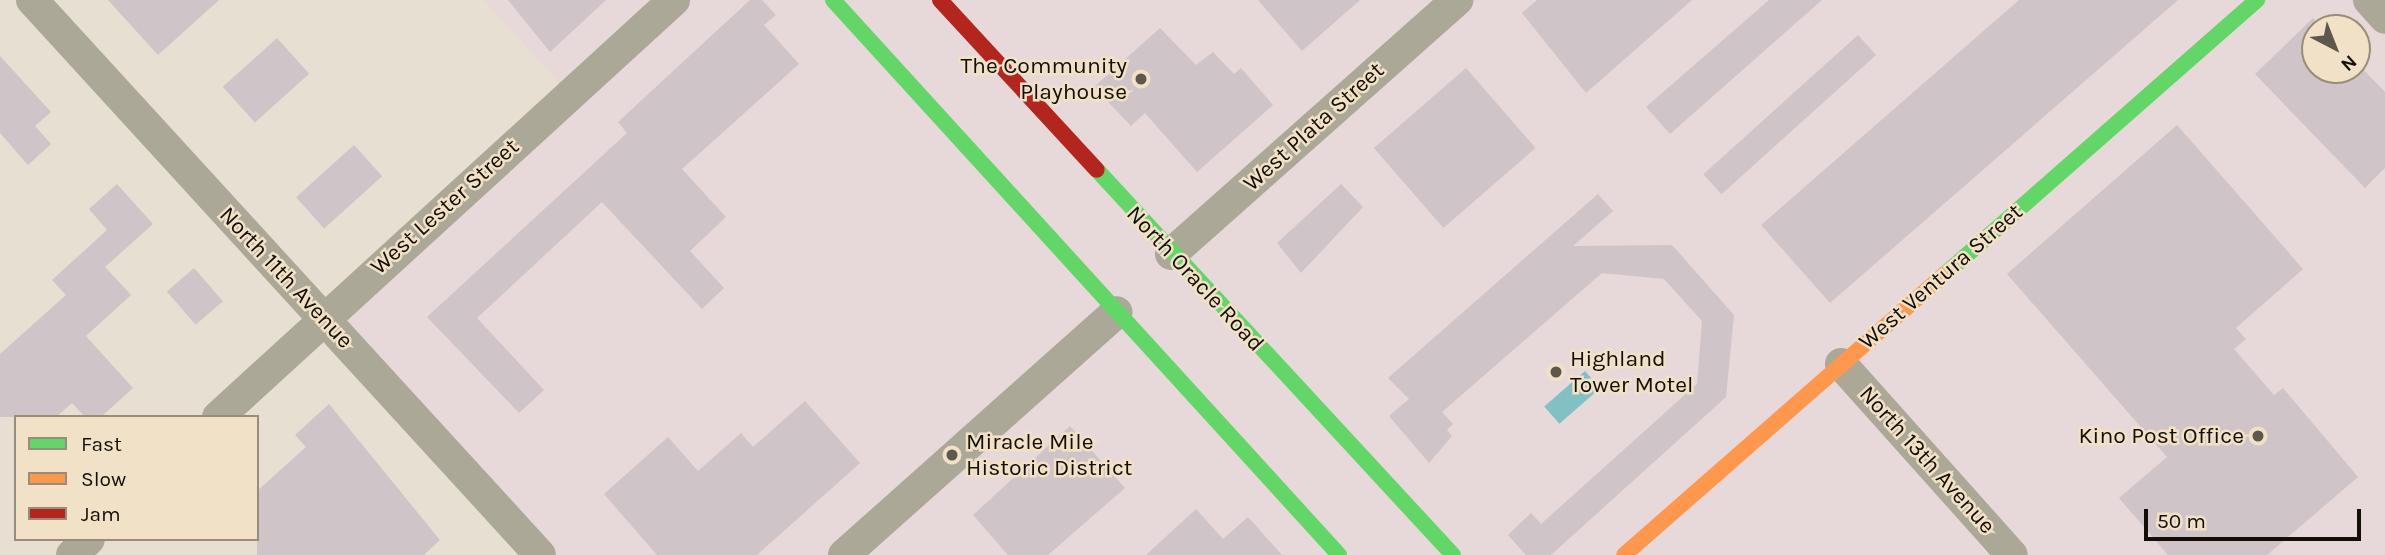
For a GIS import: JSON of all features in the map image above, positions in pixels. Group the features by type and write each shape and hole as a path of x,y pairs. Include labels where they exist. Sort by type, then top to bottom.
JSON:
{"main road":[{"path":"832,0 1339,555"},
{"name":"North Oracle Road","path":"940,0 1171,254 1453,555"},
{"name":"West Ventura Street","path":"1624,555 2257,0"}],"street":[{"name":"North 11th Avenue","path":"32,0 540,555"},
{"name":"West Lester Street","path":"220,415 323,316 674,0"},
{"name":"West Plata Street","path":"1171,254 1457,0"},
{"path":"2369,0 2385,18"},
{"path":"844,555 1117,312"},
{"name":"North 13th Avenue","path":"1841,364 2012,555"},
{"path":"72,555 87,541"}],"shaded area":[{"path":"484,0 2385,0 2385,555 540,555 323,316 571,96"}],"water":[{"path":"1585,371 1600,388 1559,424 1544,406"}],"building":[{"path":"108,0 219,0 158,55"},
{"path":"508,0 606,0 550,52"},
{"path":"750,0 762,0 776,15 764,25 799,64 682,169 726,217 690,251 724,288 702,309 602,202 477,318 544,390 519,413 427,317 627,133 618,122"},
{"path":"1258,0 1360,0 1302,51"},
{"path":"1537,0 1692,0 1586,93 1522,13"},
{"path":"1769,0 1822,0 1670,134 1646,107"},
{"path":"2019,0 2178,0 1830,303 1761,225"},
{"path":"1160,28 1196,65 1213,52 1234,74 1241,68 1273,105 1197,172 1145,113 1131,126 1094,87"},
{"path":"2301,30 2301,84 2371,84 2371,78 2385,92 2385,168 2365,188 2255,74"},
{"path":"1858,35 1876,55 1721,194 1703,174"},
{"path":"277,38 309,74 255,123 223,87"},
{"path":"0,56 51,112 35,126 51,144 28,165 0,133"},
{"path":"1466,68 1536,148 1443,228 1374,148"},
{"path":"2177,125 2303,269 2236,328 2246,339 2234,349 2274,395 2283,388 2358,477 2267,555 2168,555 2119,498 2167,457 2007,274"},
{"path":"354,145 382,176 324,228 296,197"},
{"path":"117,184 153,224 105,267 131,295 86,336 133,388 103,415 83,415 72,403 58,415 0,417 0,354 66,295 52,280 107,230 89,209"},
{"path":"1341,184 1363,207 1301,273 1277,243"},
{"path":"1598,194 1613,211 1573,246 1672,245 1734,315 1726,397 1551,555 1526,555 1508,535 1531,513 1541,524 1697,384 1702,321 1664,279 1602,273 1442,412 1453,424 1447,430 1452,436 1429,463 1389,416 1409,399 1388,378"},
{"path":"194,268 223,301 196,325 167,292"},
{"path":"805,401 860,463 757,555 657,555 604,494 668,437 698,471 741,433 753,447"},
{"path":"329,404 440,540 424,555 257,555 259,489 306,447 295,435"},
{"path":"1070,426 1125,488 1048,555 1008,555 973,515"},
{"path":"1196,509 1223,539 1248,517 1282,555 1146,555"}],"traffic: fast":[{"path":"833,0 1339,555"},
{"path":"1944,275 2257,0"},
{"path":"1097,170 1453,555"}],"traffic: slow":[{"path":"1624,555 1944,275"}],"traffic: jam":[{"path":"940,0 1097,170"}],"place":[{"name":"The Community Playhouse","path":"1141,79"},
{"name":"Highland Tower Motel","path":"1556,372"},
{"name":"Kino Post Office","path":"2258,436"},
{"name":"Miracle Mile Historic District","path":"952,455"}]}
